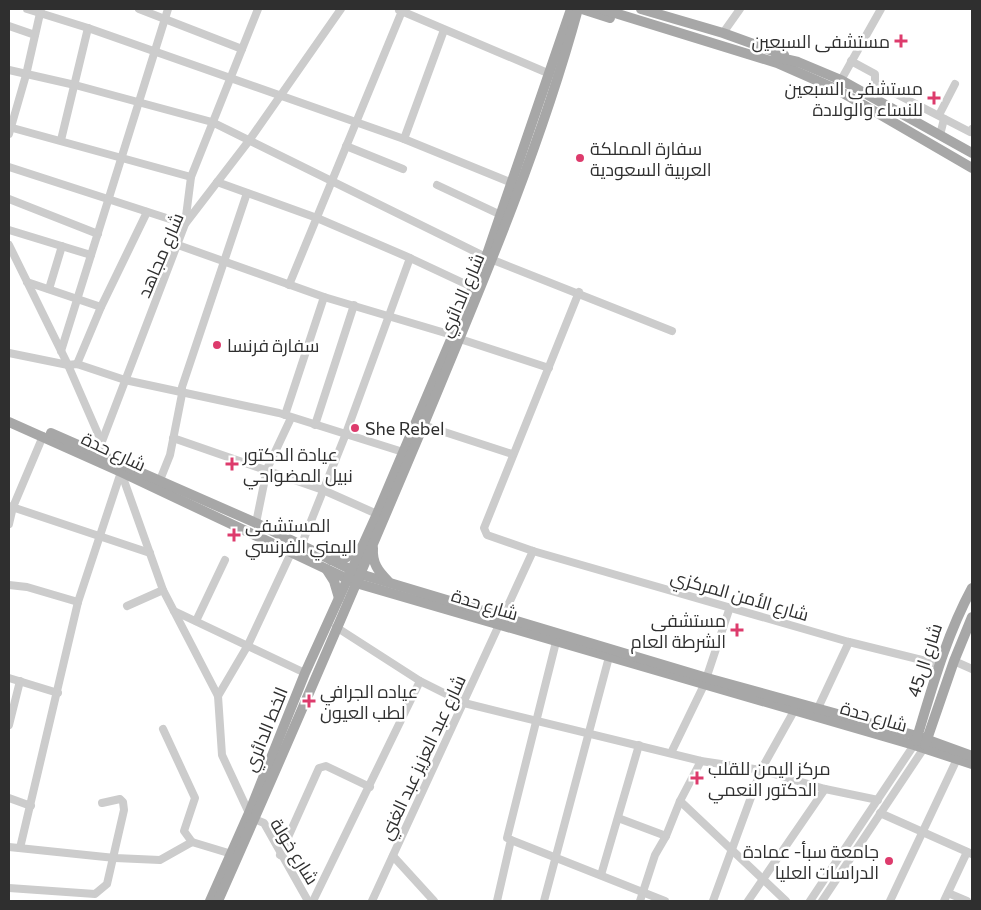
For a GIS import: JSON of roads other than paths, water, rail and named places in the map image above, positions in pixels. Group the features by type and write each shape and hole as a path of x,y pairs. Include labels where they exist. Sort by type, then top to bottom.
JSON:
{"main road":[{"path":"570,17 571,9"},
{"path":"570,17 583,9 604,11 841,80 972,153"},
{"path":"623,9 777,60"},
{"path":"641,9 723,33 797,66 972,168"},
{"path":"604,11 775,68 797,66"},
{"name":"شارع الدائري","path":"354,577 373,547 423,425 456,337 472,287 490,258 501,215 539,118 550,74 570,17"},
{"name":"شارع الدائري","path":"354,577 362,548 490,258 539,118 570,17"},
{"name":"شارع حدة","path":"9,415 256,522 301,546 328,564 374,586 705,682 794,711 972,756"},
{"name":"شارع حدة","path":"9,422 43,436 98,452 121,472 291,553 328,564"},
{"path":"373,547 372,555 376,569 388,581"},
{"path":"362,548 328,564 334,581 344,599 374,586"},
{"name":"شارع حدة","path":"354,577 388,581 556,642 609,657 705,682 818,708 920,742 972,764"},
{"name":"الخط الدائري","path":"252,816 305,673 354,577"},
{"name":"شارع ال45","path":"920,742 938,664 955,620 972,588"},
{"name":"الخط الدائري","path":"210,901 252,816 336,627 344,599"},
{"name":"شارع ال45","path":"920,742 972,617"},
{"name":"الخط الدائري","path":"218,901 234,855"}],"street":[{"path":"27,9 41,11 230,79 404,138 512,183"},
{"path":"140,9 165,17 242,49"},
{"path":"60,351 168,9"},
{"path":"9,167 185,224 191,177 258,9"},
{"name":"شارع مجاهد","path":"98,452 185,224 248,142 340,9"},
{"path":"723,33 740,9"},
{"path":"841,80 881,9"},
{"path":"289,285 400,10 550,74"},
{"path":"41,11 26,75 13,106 10,129 61,140 191,177"},
{"path":"9,26 35,35"},
{"path":"61,140 88,28"},
{"path":"404,138 444,30"},
{"path":"851,61 875,74 875,83 970,132 972,129"},
{"path":"9,70 75,85 212,122 248,142 490,258 579,292 672,331"},
{"path":"940,135 941,116 955,84"},
{"path":"346,146 402,169"},
{"path":"217,182 317,218 472,287"},
{"path":"437,185 501,215"},
{"path":"160,480 170,455 182,387 247,193"},
{"path":"9,199 98,234"},
{"path":"77,364 100,307 147,212"},
{"path":"9,230 91,255"},
{"path":"178,245 324,297 389,315 549,368"},
{"path":"9,246 68,365 98,452"},
{"path":"49,289 62,246"},
{"path":"301,546 345,436 410,258"},
{"path":"27,282 100,307"},
{"name":"شارع الأمن المركزي","path":"579,292 512,454 484,528 487,535 533,551 730,608 849,642 938,664"},
{"path":"256,522 267,469 288,417 324,297"},
{"path":"315,425 354,305"},
{"path":"9,353 68,365 77,364 125,380 288,417 345,436 403,452"},
{"path":"423,425 512,454"},
{"path":"9,524 11,506 43,436"},
{"path":"173,438 267,469 323,490 377,514"},
{"path":"20,848 78,602 121,472"},
{"path":"121,472 163,590 218,696"},
{"path":"11,506 98,538 150,553"},
{"name":"شارع عبد العزيز عبد الغني","path":"372,901 464,704 499,621 533,551"},
{"path":"218,696 248,645 291,553"},
{"path":"196,621 225,560"},
{"path":"9,585 78,602"},
{"path":"127,606 163,590"},
{"path":"671,753 705,682 730,608"},
{"path":"174,611 305,673"},
{"path":"336,627 420,682 464,704 701,761 761,770 825,789 878,800"},
{"path":"556,642 507,838 665,901"},
{"path":"818,708 849,642"},
{"path":"544,901 609,657"},
{"path":"954,661 972,669"},
{"path":"9,678 58,693"},
{"path":"9,724 20,681"},
{"path":"313,901 420,682"},
{"name":"شارع خولة","path":"218,696 222,755 252,816 264,823 280,855 313,901"},
{"path":"713,901 761,770 794,711"},
{"path":"163,729 195,798 184,831 192,842 234,855"},
{"path":"810,901 878,800 920,742"},
{"path":"822,901 880,812 920,742"},
{"path":"601,875 639,745"},
{"path":"890,901 957,759"},
{"path":"640,901 655,855 666,836 680,801 701,761"},
{"path":"280,855 319,768 326,766 370,787"},
{"path":"748,901 825,789"},
{"path":"9,798 30,806"},
{"path":"9,888 95,894 107,884 115,858 124,804 120,799 102,804"},
{"path":"680,801 786,901"},
{"path":"880,812 970,853 944,901"},
{"path":"618,818 666,836"},
{"path":"496,901 511,840"},
{"path":"9,847 115,858 160,860 192,842"},
{"path":"393,856 434,901"},
{"path":"948,893 967,901"}],"place":[{"name":"مستشفى السبعين","path":"901,41"},
{"name":"مستشفى السبعين للنساء والولادة","path":"934,98"},
{"name":"سفارة المملكة العربية السعودية","path":"580,158"},
{"name":"سفارة فرنسا","path":"217,345"},
{"name":"She Rebel","path":"355,428"},
{"name":"عيادة الدكتور نبيل المضواحي","path":"232,464"},
{"name":"المستشفى اليمني الفرنسي","path":"234,535"},
{"name":"مستشفى الشرطة العام","path":"737,630"},
{"name":"عياده الجرافي لطب العيون","path":"309,701"},
{"name":"مركز اليمن للقلب الدكتور النعمي","path":"697,778"},
{"name":"جامعة سبأ- عمادة الدراسات العليا","path":"889,861"}]}
